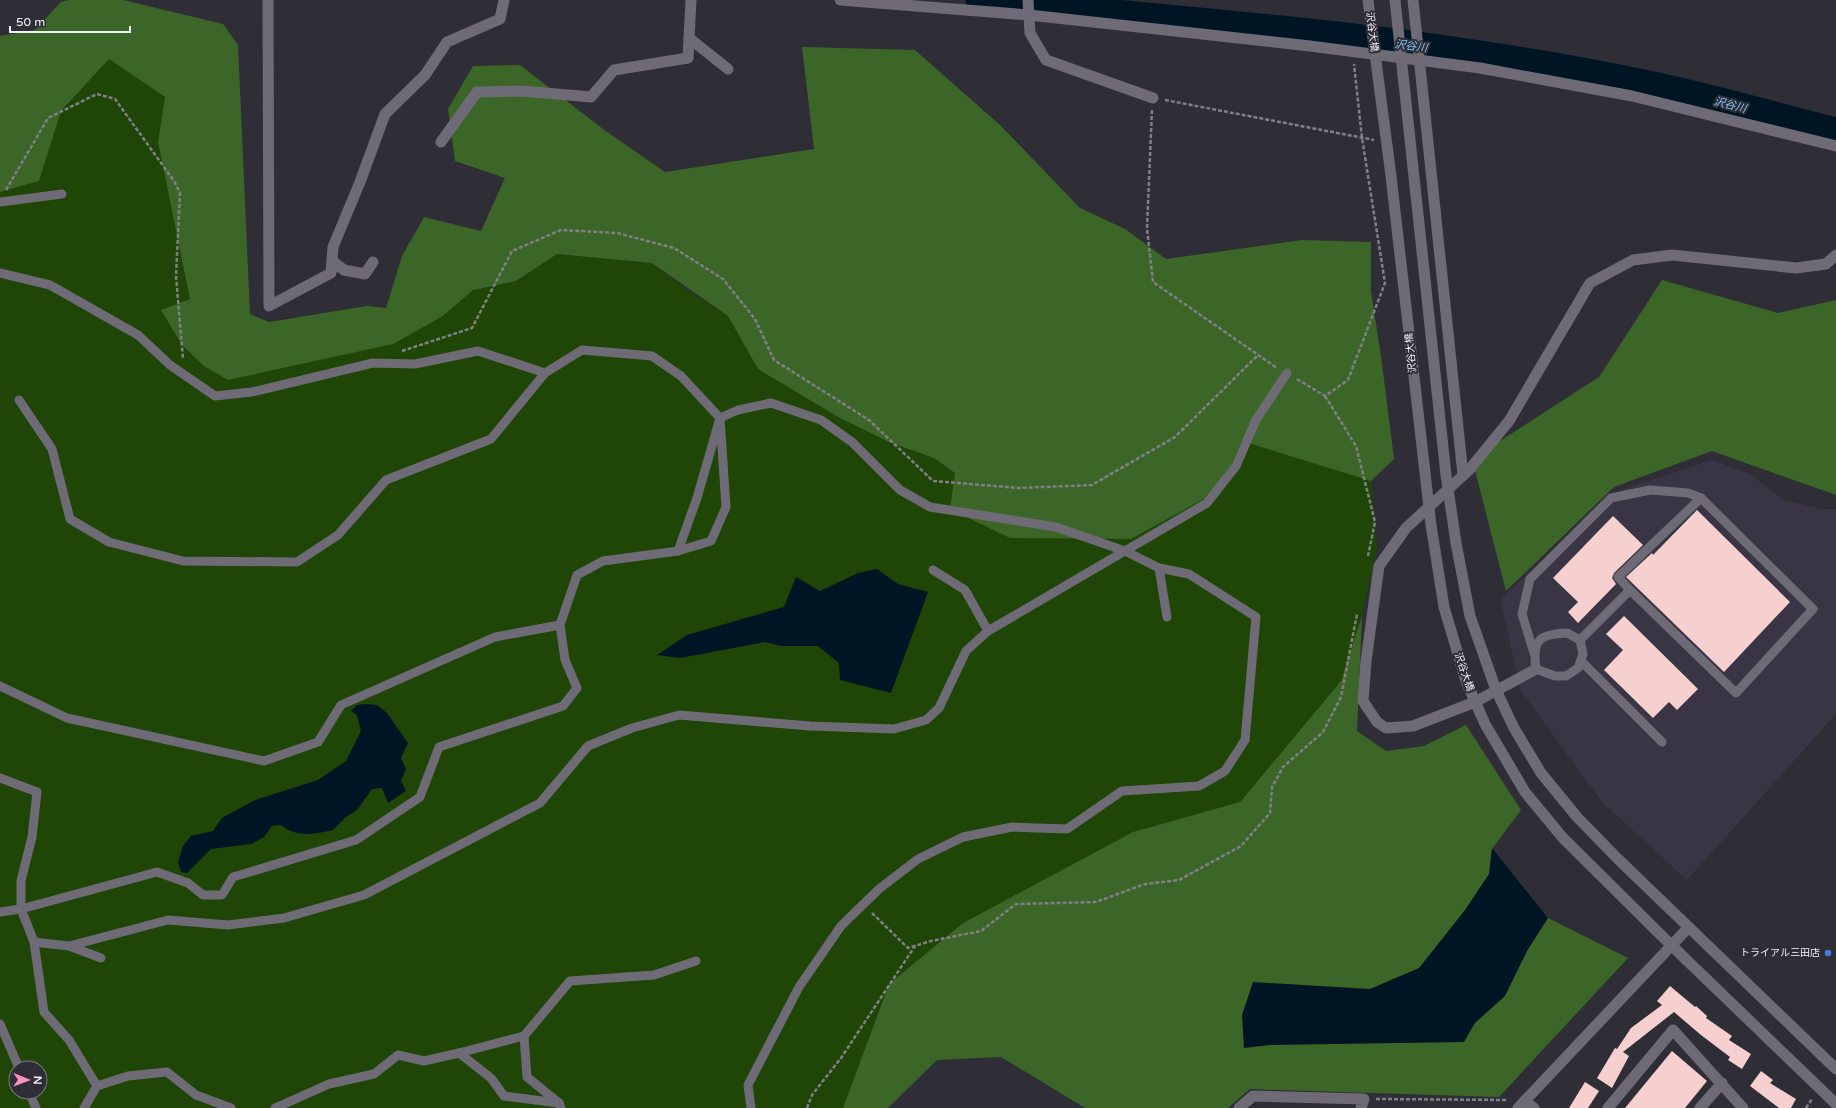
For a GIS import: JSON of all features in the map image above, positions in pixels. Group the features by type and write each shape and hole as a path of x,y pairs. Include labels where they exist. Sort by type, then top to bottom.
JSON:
{"street":[{"path":"268,0 268,306 331,273 333,247 360,182 385,114 425,75 447,42 500,19 504,0"},
{"path":"441,142 478,92 522,91 591,97 614,70 688,58 691,0"},
{"path":"840,0 1029,15 1420,59 1480,68 1632,96 1836,146"},
{"path":"1028,0 1030,33 1046,60 1153,98"},
{"name":"沢谷大橋","path":"1368,0 1431,525 1444,607 1466,681 1486,724 1525,792 1558,832 1671,945 1836,1104"},
{"path":"1395,0 1446,474 1456,543 1470,616 1496,690 1514,728 1541,774 1576,817 1688,928 1836,1069"},
{"path":"1413,0 1463,476"},
{"path":"689,38 728,69"},
{"path":"1536,669 1475,702 1413,726 1386,728 1377,722 1363,701 1366,661 1379,566 1406,528 1463,476 1509,421 1590,283 1632,260 1672,255 1796,268 1826,264 1836,255"},
{"path":"332,262 344,270 365,274 373,262"},
{"path":"1534,1108 1522,1104 1688,928"},
{"path":"1608,1108 1673,1030 1743,1108"},
{"path":"1700,1108 1722,1083"},
{"path":"1239,1108 1253,1096 1363,1104"}],"lane":[{"path":"2,198 62,194"},
{"path":"0,272 50,285 138,335 170,365 215,396 252,392 373,363 415,364 478,351 545,373"},
{"path":"0,912 21,909 157,872 188,883 203,896 222,895 233,877 356,840 420,797 439,747 563,706 577,688 565,660 560,625 577,575 603,561 678,551 711,542 726,507 720,418 681,376 652,356 582,350 545,373 491,439 386,480 338,535 297,562 183,561 109,542 70,519 52,449 18,400"},
{"path":"69,946 168,920 235,924 284,918 364,895 540,803 588,746 632,728 679,715 810,726 894,729 926,720 939,708 966,651 988,631 1207,503 1236,466 1256,420 1287,373"},
{"path":"678,551 697,498 720,418 738,410 771,403 821,420 852,442 900,490 930,507 1056,527 1126,551 1159,568 1189,574 1256,617 1245,740 1225,772 1199,786 1122,791 1067,829 1012,827 964,837 918,859 879,889 841,926 799,987 748,1084 750,1108"},
{"path":"1534,653 1540,639 1550,634 1567,633 1580,640 1583,654 1578,668 1566,676 1555,676 1536,669 1534,653 1522,614 1530,579 1611,498 1650,490 1688,493 1700,498 1813,609 1736,693 1618,578 1700,498"},
{"path":"1159,568 1167,617"},
{"path":"933,570 965,590 988,631"},
{"path":"1580,640 1630,590"},
{"path":"0,686 67,718 264,762 318,742 341,705 495,638 560,625"},
{"path":"1581,661 1662,742"},
{"path":"0,778 37,792 32,837 21,881 21,909 34,942 44,1012 69,1040 97,1086"},
{"path":"34,942 69,946 101,958"},
{"path":"275,1108 329,1084 374,1074 398,1055 424,1061 524,1036 570,982 654,976 696,961"},
{"path":"0,1024 16,1060"},
{"path":"524,1036 527,1077 560,1106"},
{"path":"459,1053 491,1078 504,1096 560,1106"},
{"path":"84,1108 97,1086 128,1076 167,1072 196,1096 231,1108"}],"path":[{"path":"1325,396 1348,380 1385,283 1362,138 1353,52"},
{"path":"2,198 48,118 97,94 115,99 174,181 180,193 176,276 184,375"},
{"path":"1368,559 1375,522 1356,446 1325,396 1258,355 1153,282 1147,228 1153,98 1386,142"},
{"path":"398,353 472,328 512,251 561,230 617,233 674,248 723,280 755,319 774,360 869,420 933,481 1019,488 1092,485 1175,437 1258,355"},
{"path":"864,904 908,948 981,931 1016,904 1096,902 1145,884 1179,880 1241,846 1270,813 1272,787 1283,767 1323,732 1341,697 1358,611"},
{"path":"807,1108 812,1095 841,1058 916,946"},
{"path":"1363,1104 1522,1104"}],"shaded area":[{"path":"1712,460 1750,474 1784,500 1821,509 1836,509 1836,714 1687,880 1601,801 1521,691 1500,599 1621,490"}],"green space":[{"path":"69,0 123,0 223,24 238,45 250,314 269,322 367,306 386,308 402,256 424,217 481,231 505,178 455,161 448,109 473,66 520,65 603,129 665,172 814,149 802,47 915,50 1000,125 1080,208 1125,229 1166,259 1302,240 1371,242 1371,292 1394,459 1371,481 1242,441 1220,490 1131,539 1010,538 950,509 955,473 934,458 889,442 840,418 758,369 728,316 652,263 557,254 516,281 473,290 443,316 393,344 228,380 204,366 182,345 161,310 190,299 158,142 165,97 109,59 61,111 39,181 0,192 0,36 35,30 61,2"},
{"path":"109,59 165,97 158,142 190,299 161,310 182,345 443,316 473,290 516,281 557,254 652,263 686,289 728,316 758,369 840,418 889,442 934,458 955,473 1220,490 1242,440 1371,481 1377,547 1362,616 1341,681 1240,802 1133,832 963,923 889,984 843,1108 0,1108 0,192 39,181 61,111"},
{"path":"1662,280 1778,313 1836,300 1836,495 1712,451 1614,487 1506,591 1472,459 1599,377"},
{"path":"1362,616 1357,731 1386,751 1424,746 1466,725 1521,810 1492,849 1548,918 1628,958 1499,1097 1250,1089 1228,1108 1085,1108 1001,1057 937,1060 888,1108 843,1108 889,984 963,923 1133,832 1240,802 1341,681"}],"water":[{"path":"877,569 898,584 928,592 891,693 840,680 839,663 818,646 781,646 765,642 680,658 657,655 687,635 784,607 796,577 820,591 858,573"},
{"path":"357,705 377,705 387,713 408,743 401,758 406,769 401,781 406,791 388,803 382,788 372,789 357,810 346,817 333,830 306,834 293,832 281,825 272,826 264,837 251,844 211,849 187,873 181,872 178,863 183,846 191,836 213,831 222,818 255,800 318,780 346,761 361,731 357,715 351,711"},
{"path":"1492,848 1548,918 1527,951 1505,996 1475,1023 1464,1042 1270,1045 1244,1048 1242,1015 1253,982 1370,989 1419,968 1465,910 1489,874"}],"building":[{"path":"1697,510 1790,602 1724,672 1626,577 1652,553 1653,555"},
{"path":"1613,516 1643,545 1614,573 1612,578 1616,584 1578,623 1568,612 1578,602 1553,578"},
{"path":"1624,616 1698,689 1677,710 1669,702 1653,718 1604,670 1623,650 1606,634"},
{"path":"1670,986 1695,1007 1696,1006 1707,1016 1706,1018 1732,1036 1729,1040 1751,1054 1742,1069 1728,1060 1730,1057 1674,1012 1623,1052 1629,1056 1612,1088 1597,1078 1615,1048 1617,1049 1631,1028 1662,1005 1657,1001"},
{"path":"1672,1051 1707,1081 1685,1108 1625,1108"},
{"path":"1761,1071 1773,1080 1770,1083 1796,1099 1791,1108 1779,1108 1750,1086"},
{"path":"1585,1082 1599,1091 1588,1108 1569,1108"}],"waterway":[{"name":"沢谷川","path":"980,0 1254,27 1363,39 1484,55 1648,85 1719,101 1836,132"}],"place":[{"name":"トライアル三田店","path":"1828,953"}]}
